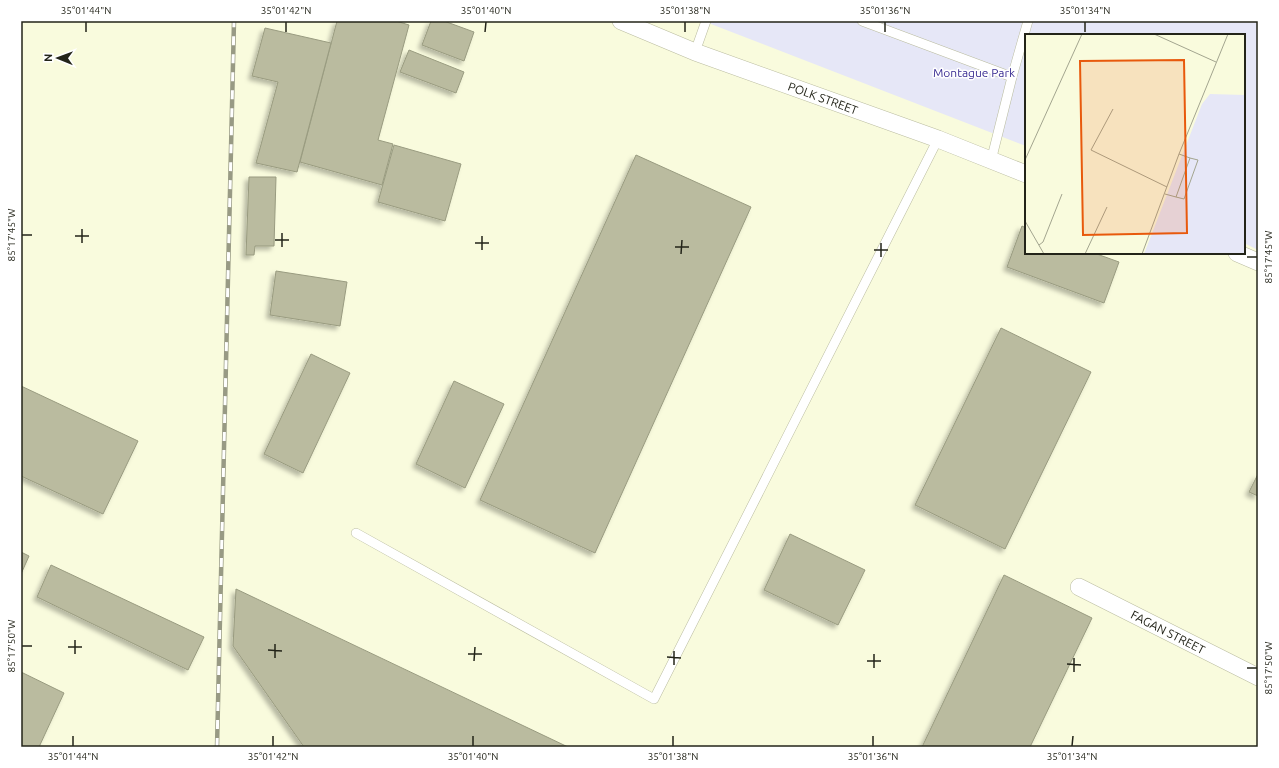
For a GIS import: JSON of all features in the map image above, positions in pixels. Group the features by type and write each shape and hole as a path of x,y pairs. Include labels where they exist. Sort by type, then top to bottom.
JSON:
{"street":[{"name":"POLK STREET","path":"621,21 695,52 938,139 1025,174"},
{"path":"1239,254 1258,262"},
{"name":"FAGAN STREET","path":"1078,587 1258,677"}],"lane":[{"path":"695,52 706,21"},
{"path":"862,21 1012,77"},
{"path":"991,161 1028,21"},
{"path":"356,533 654,700 938,139"}],"green space":[{"name":"Montague Park","path":"703,21 1258,21 1258,250 1245,244 1245,34 1025,34 1025,146"}],"building":[{"path":"337,21 396,21 409,25 378,140 393,144 382,185 300,162"},
{"path":"431,21 444,21 474,32 464,61 422,45"},
{"path":"265,28 331,43 297,172 256,163 278,82 252,76"},
{"path":"409,50 464,72 456,93 400,72"},
{"path":"394,145 461,164 445,221 378,202"},
{"path":"636,155 751,207 595,553 480,500"},
{"path":"249,177 276,177 274,246 255,246 254,255 246,255"},
{"path":"1022,226 1025,228 1025,254 1097,254 1119,262 1104,303 1007,267"},
{"path":"276,271 347,282 340,326 270,315"},
{"path":"1001,328 1091,372 1005,549 915,505"},
{"path":"311,354 350,373 303,473 264,454"},
{"path":"454,381 504,404 465,488 416,464"},
{"path":"21,386 138,441 103,514 21,476"},
{"path":"1258,474 1258,496 1249,492"},
{"path":"790,534 865,570 838,625 764,590"},
{"path":"21,552 29,556 21,574"},
{"path":"51,565 204,637 188,670 37,597"},
{"path":"1004,575 1092,618 1030,747 922,747"},
{"path":"236,589 568,747 304,747 233,646"},
{"path":"21,672 64,693 39,747 21,747"}],"railway":[{"path":"217,747 234,21"}]}
